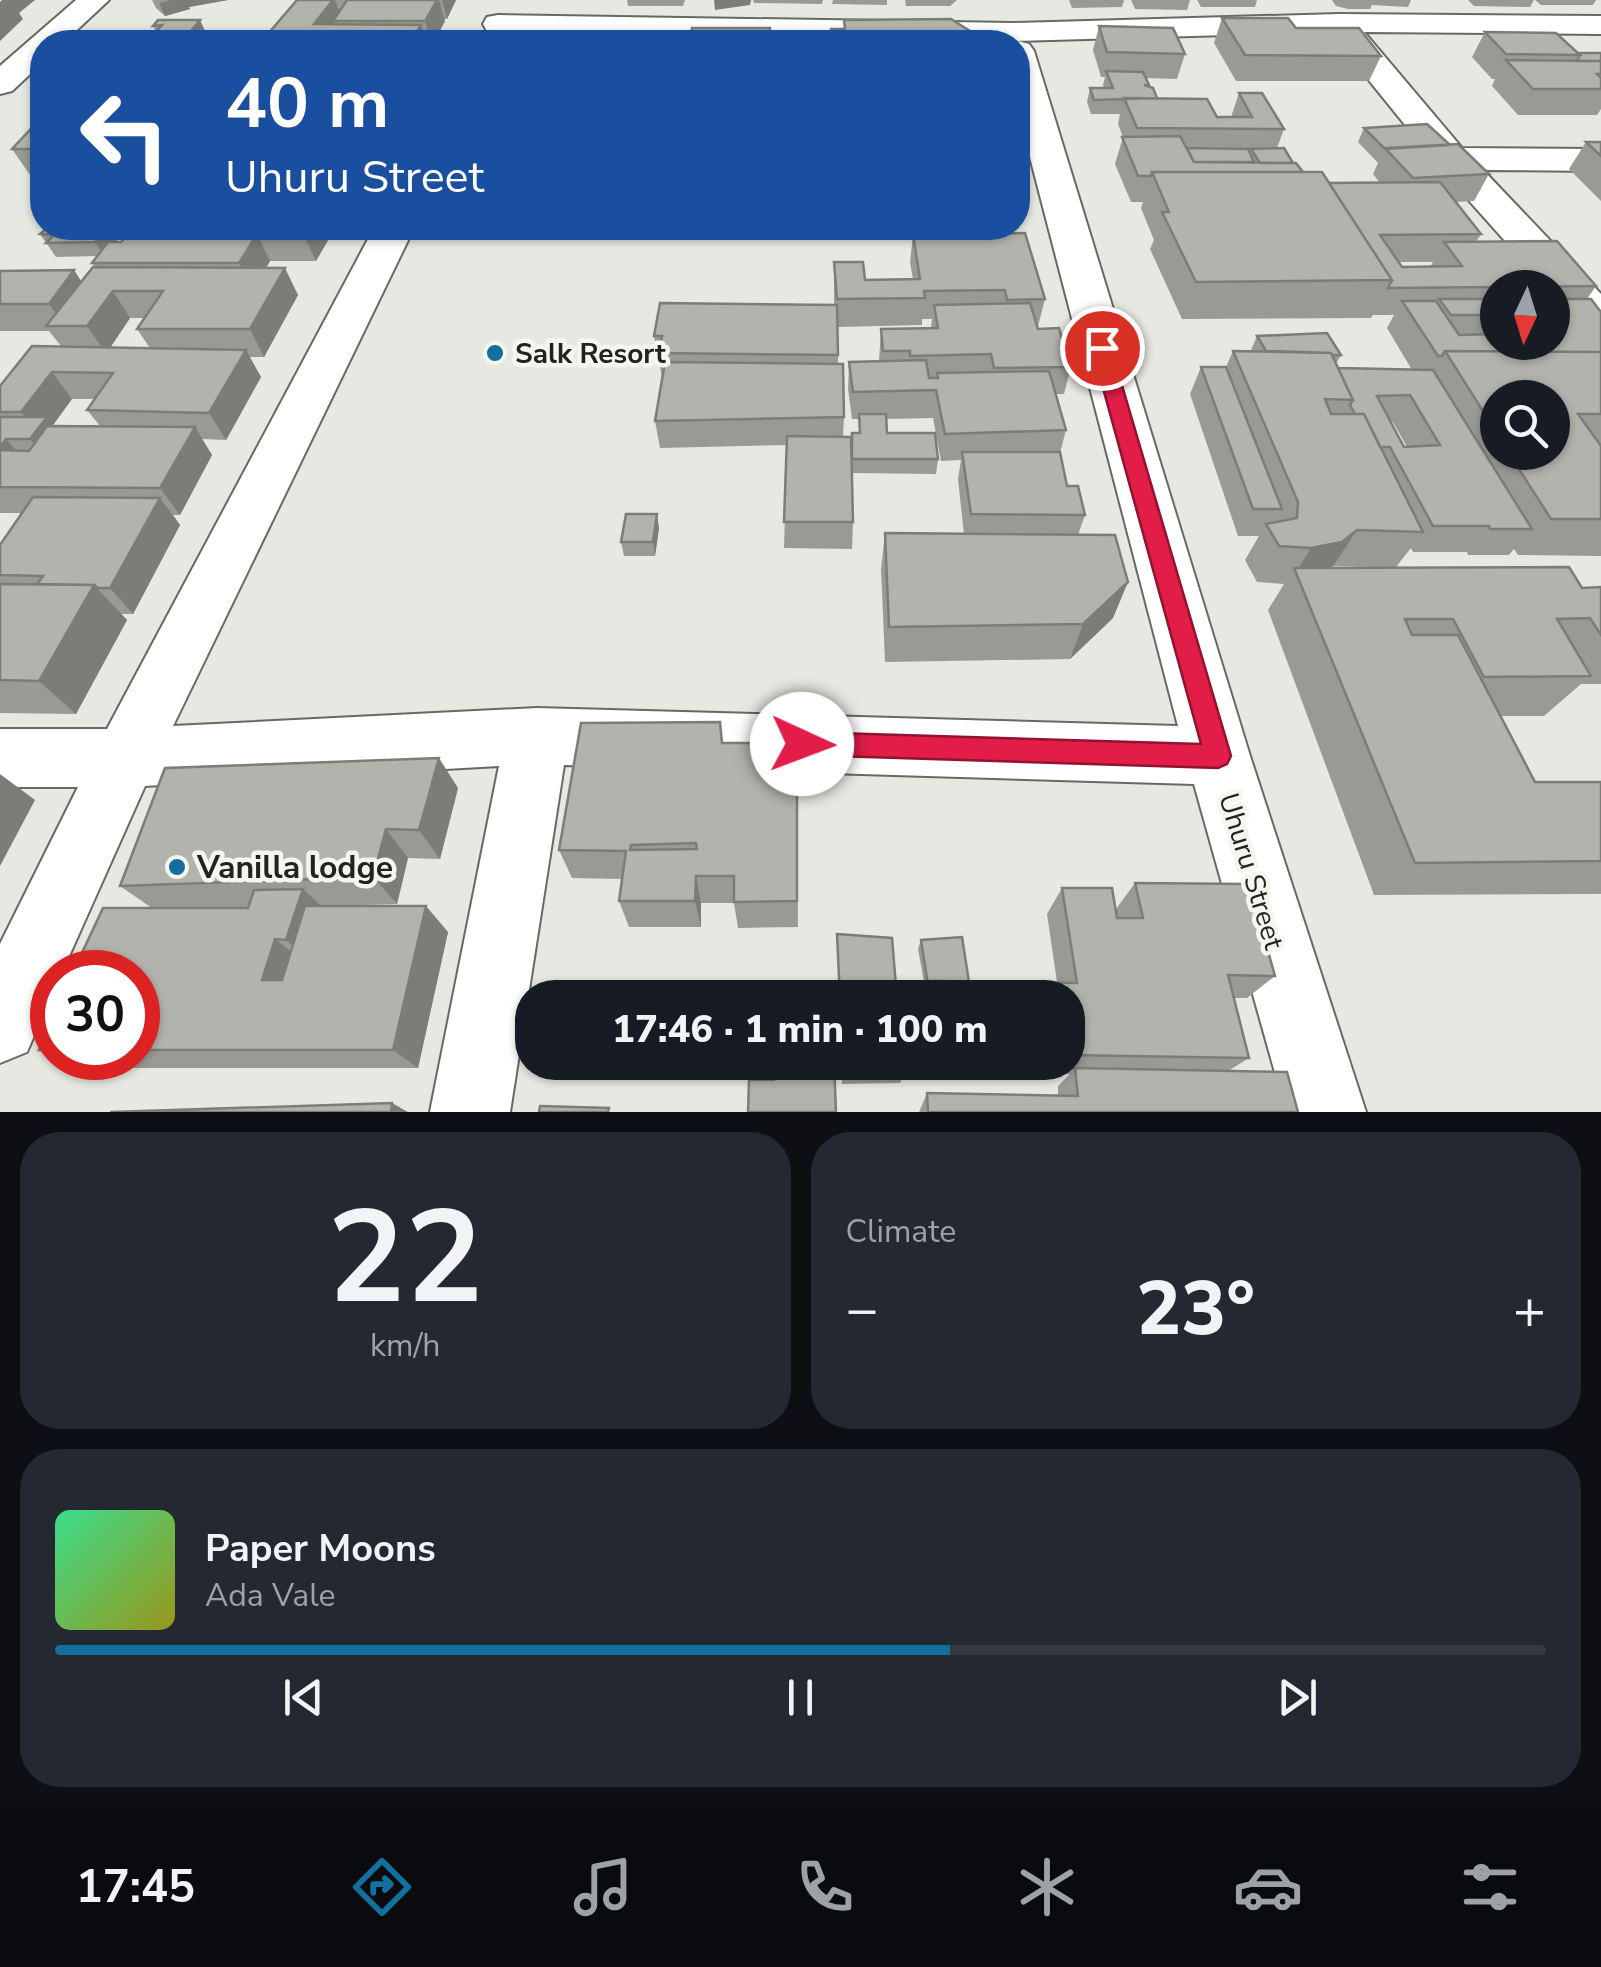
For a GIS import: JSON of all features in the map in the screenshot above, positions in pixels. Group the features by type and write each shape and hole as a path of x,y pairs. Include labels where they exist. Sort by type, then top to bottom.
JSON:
{"street":[{"path":"60,30 94,0"},
{"name":"Uhuru Street","path":"1004,0 1012,30"},
{"path":"498,22 705,30"},
{"path":"1030,41 1340,23 1601,25"},
{"path":"1340,23 1452,160 1601,320"},
{"path":"0,84 30,57"},
{"name":"Uhuru Street","path":"1030,95 1218,756 1326,1112"},
{"path":"1452,160 1601,160"},
{"path":"0,1025 125,758 388,240"},
{"path":"0,758 125,758 537,736 1218,756"},
{"path":"470,1112 537,736"}],"building":[{"path":"297,0 333,0 314,24 421,25 418,30 271,30"},
{"path":"347,0 437,0 425,21 333,21"},
{"path":"1222,18 1288,18 1296,28 1359,28 1381,56 1245,55"},
{"path":"951,19 968,30 831,30 845,29 844,20"},
{"path":"158,20 200,20 192,30 157,30 162,25 153,26"},
{"path":"1099,26 1173,28 1185,54 1107,52"},
{"path":"692,28 770,28 770,30"},
{"path":"1485,32 1556,33 1580,55 1506,54"},
{"path":"1579,53 1601,53 1601,61 1577,61"},
{"path":"1506,60 1601,61 1601,74 1597,74 1601,89 1533,89"},
{"path":"1106,71 1143,72 1149,85 1144,85 1153,88 1157,98 1094,100 1090,88 1113,88"},
{"path":"1239,93 1262,93 1284,129 1137,128 1124,98 1207,99 1217,117 1252,117"},
{"path":"1427,124 1450,145 1385,149 1364,128"},
{"path":"30,130 30,149 12,149"},
{"path":"1180,136 1194,162 1296,163 1303,172 1152,172 1151,176 1138,176 1122,137"},
{"path":"1586,142 1601,142 1601,156"},
{"path":"1458,144 1489,174 1413,178 1385,148"},
{"path":"1187,148 1248,149 1254,162 1194,162"},
{"path":"1284,148 1293,163 1260,163 1251,149"},
{"path":"1152,172 1322,172 1392,280 1196,282 1162,212 1169,212"},
{"path":"1440,182 1481,234 1380,235 1402,267 1462,266 1444,242 1557,241 1596,286 1570,286 1570,270 1480,270 1480,287 1388,288 1392,280 1329,183"},
{"path":"49,240 97,240 95,242 46,243"},
{"path":"253,240 239,263 92,263 108,242"},
{"path":"914,240 1027,240 1045,299 1007,300 1005,290 924,291 925,298 837,299 834,262 863,262 865,280 920,279"},
{"path":"93,267 285,268 250,329 137,329 163,291 113,291 87,326 46,326"},
{"path":"74,270 49,304 0,304 0,271"},
{"path":"1439,299 1480,299 1480,315 1451,315"},
{"path":"1570,299 1591,299 1601,312 1601,352 1570,352"},
{"path":"1402,301 1436,301 1459,335 1480,334 1480,351 1445,351 1438,356"},
{"path":"660,303 837,305 838,355 659,353 662,336 654,336"},
{"path":"1030,303 1038,329 1059,328 1071,367 994,368 991,354 910,356 910,351 883,351 881,329 938,328 934,305"},
{"path":"1327,333 1341,355 1266,351 1257,336"},
{"path":"32,346 246,350 209,413 87,410 113,373 52,372 21,412 0,412 0,386"},
{"path":"1233,351 1331,353 1353,400 1325,399 1331,414 1364,414 1423,532 1357,530 1342,542 1311,548 1279,546 1266,524 1297,518 1298,502"},
{"path":"1445,351 1480,351 1480,360 1570,360 1570,352 1601,352 1601,414 1578,414 1601,446 1601,519 1551,519 1520,470 1570,470 1570,380 1480,380 1480,406"},
{"path":"926,360 929,378 938,378 937,373 1049,371 1066,430 945,434 936,390 853,392 849,362"},
{"path":"665,362 843,364 844,417 655,421"},
{"path":"1201,367 1226,367 1282,509 1253,509"},
{"path":"1338,368 1433,370 1480,445 1480,470 1495,470 1532,529 1433,526 1390,447 1380,447 1364,414 1355,414 1350,405 1353,400","holes":["1410,395 1440,445 1404,447 1377,396"]},
{"path":"859,414 886,414 887,433 935,433 938,459 852,459 852,433 860,433"},
{"path":"0,417 47,417 30,439 6,439 0,447"},
{"path":"47,426 195,427 160,488 0,487 0,450 29,451"},
{"path":"787,436 851,437 853,522 784,522"},
{"path":"962,452 1060,452 1067,486 1078,486 1085,515 971,514"},
{"path":"33,497 160,498 110,588 98,588 37,584 43,576 0,575 0,545"},
{"path":"626,514 657,514 653,542 621,542"},
{"path":"885,533 1115,535 1128,582 1083,624 889,627"},
{"path":"1569,567 1582,588 1601,587 1601,635 1590,618 1557,619 1591,676 1484,677 1453,619 1405,619 1412,635 1458,635 1535,782 1601,782 1601,861 1415,863 1294,568"},
{"path":"0,584 94,585 39,681 0,680"},
{"path":"720,722 722,743 797,743 797,901 734,902 734,876 696,876 695,901 619,901 626,851 559,850 581,723","holes":["696,843 697,849 630,850 631,845"]},
{"path":"439,758 419,830 386,829 373,877 120,886 165,768"},
{"path":"1135,883 1249,884 1275,976 1228,975 1249,1058 1085,1055 1085,980 1077,980 1062,888 1112,888 1117,918 1143,918"},
{"path":"303,889 286,940 275,939 262,980 282,980 305,906 426,906 393,1050 160,1050 160,950 83,950 103,908 248,908 254,890"},
{"path":"837,934 892,938 896,980 839,980"},
{"path":"962,937 969,980 927,980 921,940"},
{"path":"1085,1068 1287,1072 1298,1112 928,1112 927,1093 1078,1096 1076,1080 1085,1080"},
{"path":"749,1080 835,1080 836,1112 748,1112"},
{"path":"392,1103 391,1112 110,1112"},
{"path":"540,1106 609,1108 608,1112 539,1112"}],"place":[{"name":"Salk Resort","path":"495,353"},
{"name":"Vanilla lodge","path":"177,867"}],"route":[{"path":"802,744 1218,756 1102,348"}]}
